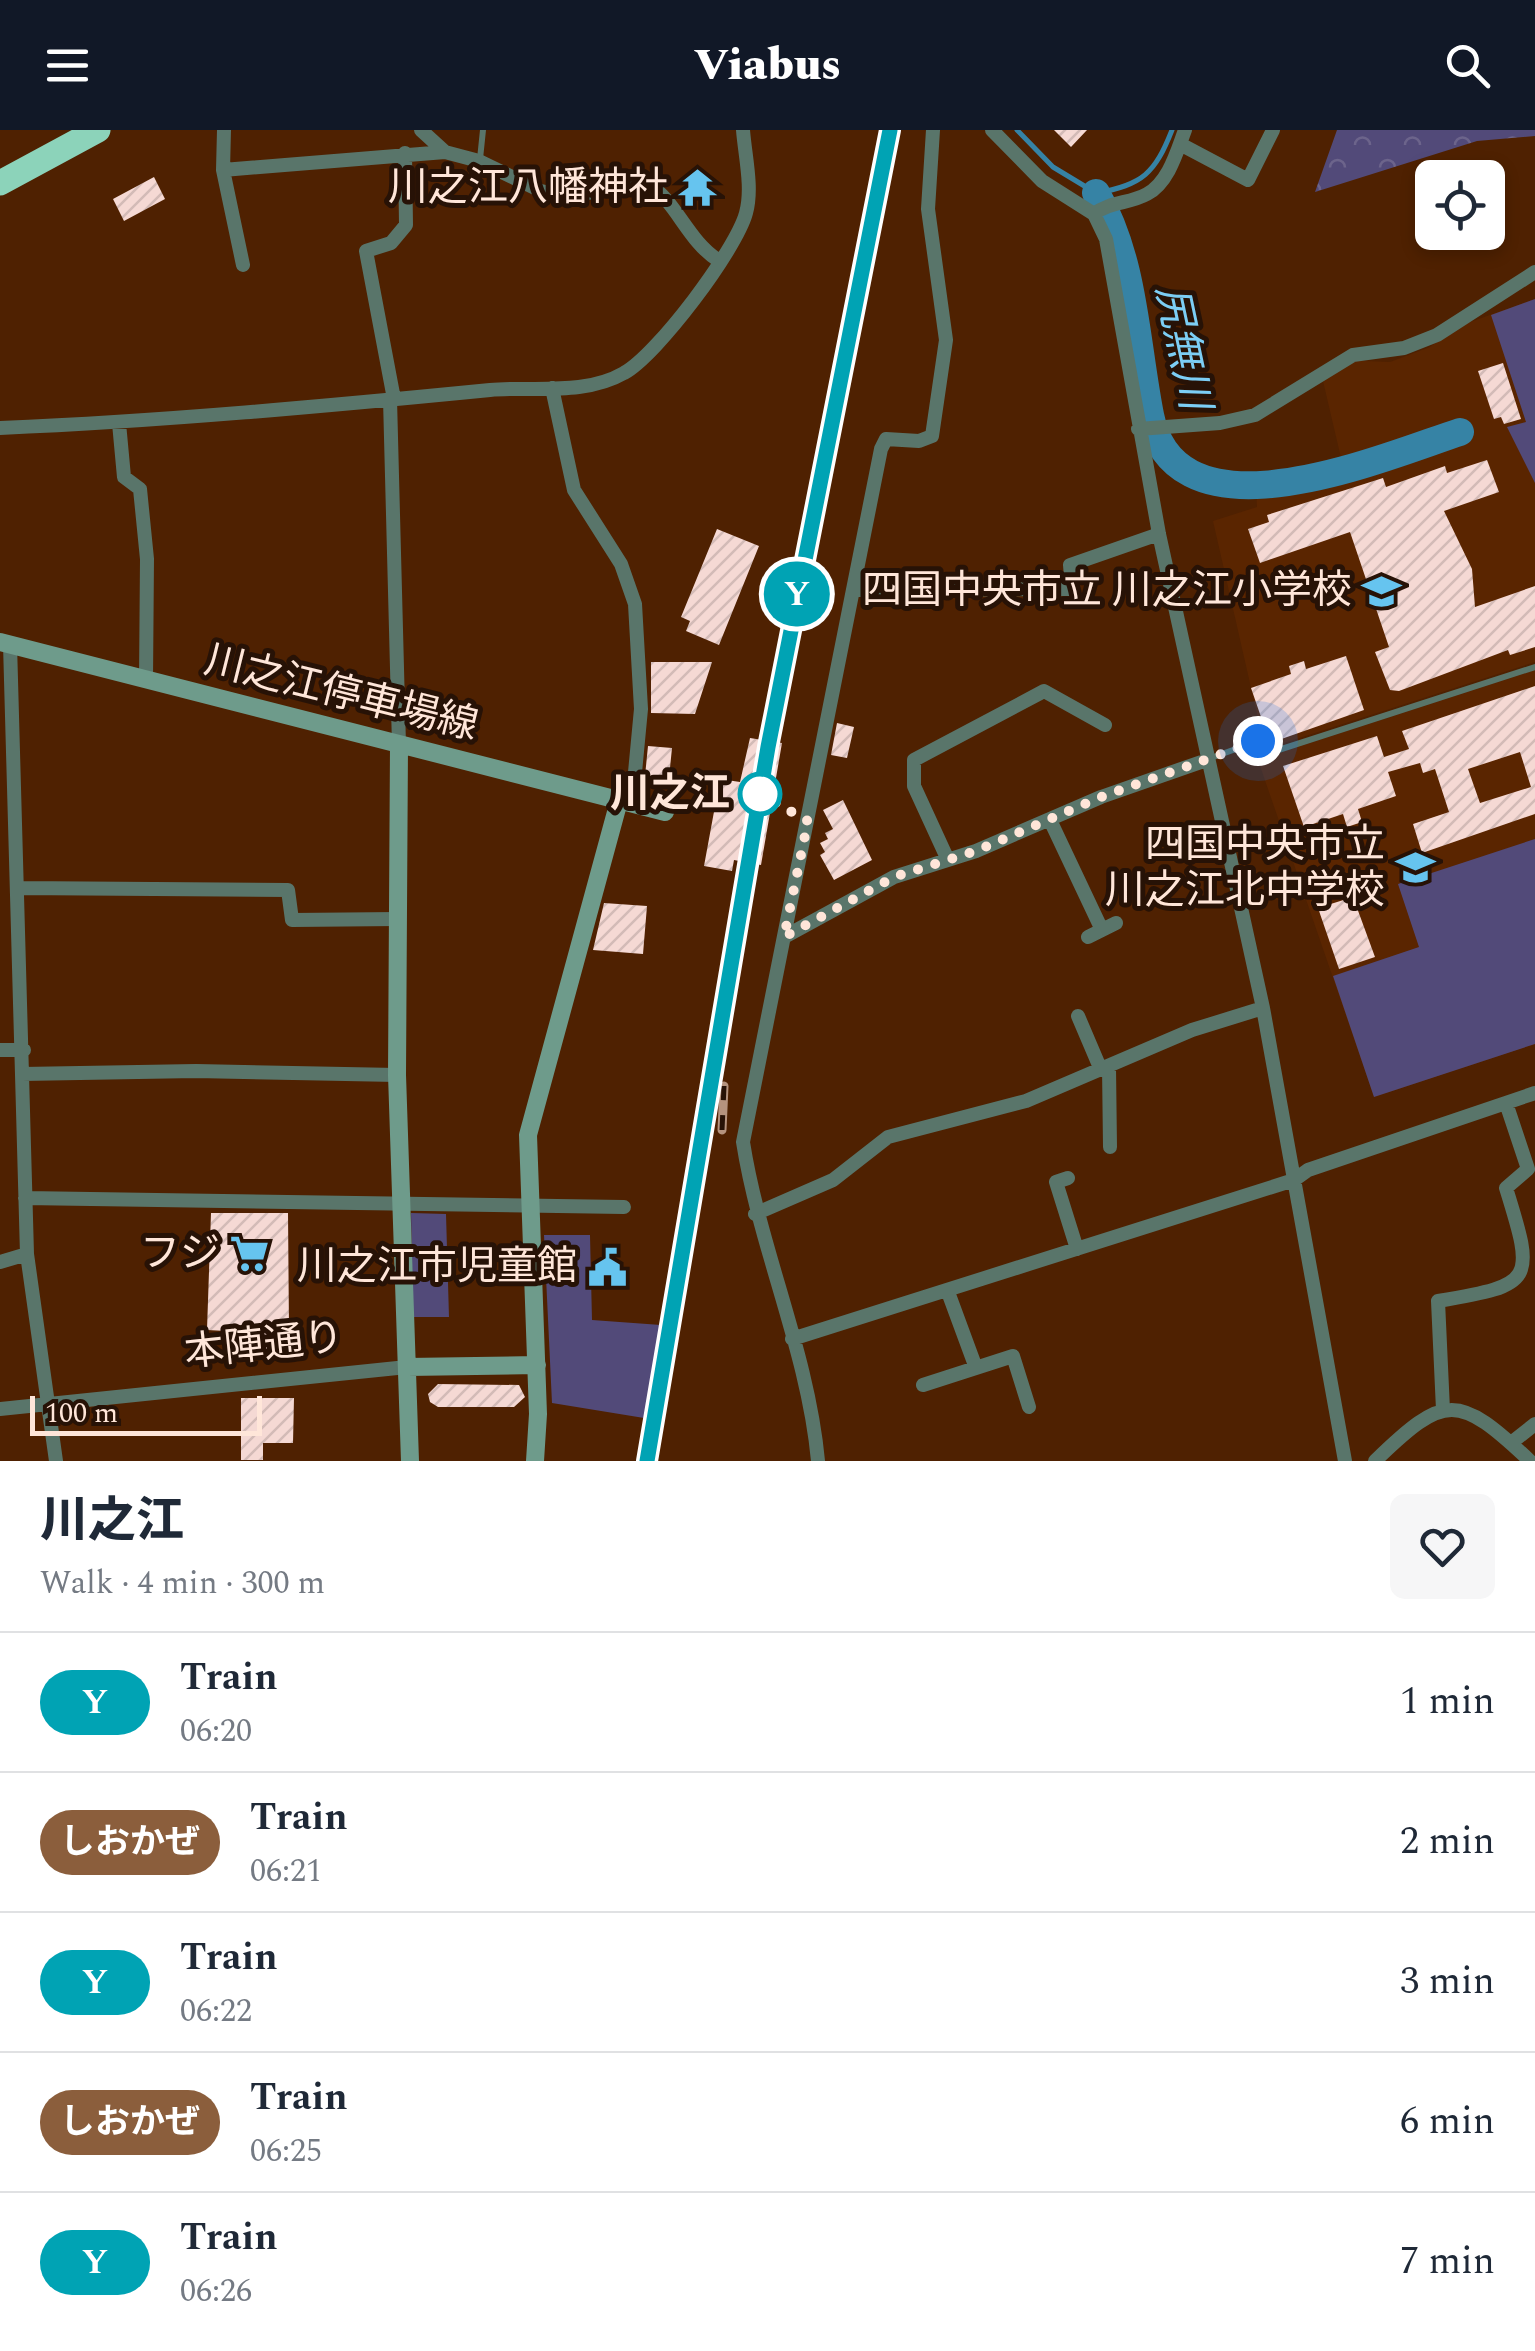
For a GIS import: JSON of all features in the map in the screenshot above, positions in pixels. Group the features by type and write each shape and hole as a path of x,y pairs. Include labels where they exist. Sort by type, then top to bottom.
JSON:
{"highway":[{"path":"0,183 98,130"}],"street":[{"path":"224,130 223,170 243,265"},
{"path":"421,130 445,152"},
{"path":"0,428 119,423 592,386 641,362 698,292 745,217 743,130"},
{"path":"818,1461 805,1385 755,1214 743,1142 886,440 919,441 932,436 946,340 928,209 933,130"},
{"path":"992,130 1042,181 1094,214 1110,258 1138,430 1263,1008 1345,1461"},
{"path":"1094,214 1109,202 1147,194 1165,177 1183,137 1248,180 1273,130"},
{"path":"223,170 445,152 479,161 507,177 566,196 649,184 662,193 685,226 718,260"},
{"path":"406,153 406,225 391,243 366,251 392,399 399,744 397,1075 410,1461"},
{"path":"1138,430 1170,430 1255,415 1352,355 1404,348 1437,335 1535,272"},
{"path":"534,1461 536,1366 528,1134 625,802 641,710 635,604 621,564 574,490 552,388"},
{"path":"119,423 124,477 140,489 146,680"},
{"path":"856,590 1072,589 1070,565 1160,534"},
{"path":"5,643 24,1050 27,1254 56,1461"},
{"name":"川之江停車場線","path":"5,643 665,812"},
{"path":"948,860 914,786 914,760 1044,692 1105,725"},
{"path":"784,937 875,885 1207,760"},
{"path":"1050,820 1102,930"},
{"path":"18,888 288,890 292,920 398,919"},
{"path":"0,947 19,947"},
{"path":"755,1214 833,1180 888,1137 1026,1101 1192,1030 1263,1008"},
{"path":"1078,1016 1105,1068 1110,1147"},
{"path":"0,1050 24,1050"},
{"path":"22,1074 196,1071 397,1075"},
{"path":"792,1339 1294,1180 1308,1170 1535,1094"},
{"path":"1442,1410 1438,1301 1516,1282 1528,1269 1532,1256 1506,1188 1528,1169 1506,1103"},
{"path":"1068,1178 1056,1182 1077,1249"},
{"path":"25,1198 402,1200 624,1207"},
{"path":"0,1262 27,1254"},
{"path":"948,1292 976,1368"},
{"path":"922,1385 1013,1356 1029,1408"},
{"name":"本陣通り","path":"0,1409 407,1367 536,1366"},
{"path":"1376,1461 1420,1418 1442,1410 1478,1418 1530,1461"},
{"path":"1511,1443 1535,1424"}],"lane":[{"path":"479,161 483,130"},
{"path":"1207,760 1258,741 1263,755 1535,667"}],"shaded area":[{"name":"四国中央市立 川之江小学校","path":"1535,299 1535,662 1265,749 1213,521 1257,507 1256,491 1298,490 1345,475 1323,381 1341,360 1390,362 1430,347 1456,327"},
{"name":"四国中央市立 川之江北中学校","path":"1535,670 1535,1044 1374,1097 1258,760"}],"green space":[{"path":"1337,130 1535,130 1535,136 1477,141 1315,192"},
{"path":"1535,299 1535,483 1507,427 1526,422 1491,315"},
{"path":"1535,839 1535,1044 1374,1097 1333,976 1419,947 1398,884"},
{"path":"411,1213 446,1214 449,1317 413,1317"},
{"path":"544,1235 590,1235 592,1320 661,1325 644,1418 552,1403"}],"building":[{"path":"1054,130 1087,130 1071,147"},
{"path":"154,177 165,199 124,221 113,199"},
{"path":"1503,363 1521,419 1504,424 1501,417 1494,419 1478,371"},
{"path":"1487,460 1499,492 1444,511 1472,569 1475,607 1535,586 1535,647 1510,655 1508,650 1399,691 1390,690 1375,652 1389,647 1350,532 1260,563 1248,529 1269,522 1267,515 1383,478 1386,487 1445,466 1447,473"},
{"path":"717,529 759,546 719,645 686,631 690,621 681,617"},
{"path":"1346,656 1364,710 1270,743 1251,688 1291,674 1289,666 1304,661 1306,669"},
{"path":"651,662 712,662 695,714 651,713"},
{"path":"1535,686 1535,814 1422,853 1413,824 1449,812 1435,769 1423,773 1420,763 1388,772 1396,796 1358,809 1362,822 1347,827 1343,814 1304,827 1283,766 1377,736 1384,757 1409,749 1402,731","holes":["1520,752 1531,787 1480,803 1468,769"]},
{"path":"837,723 854,727 847,758 831,755"},
{"path":"750,738 782,743 761,865 734,860 732,871 704,866 720,779 740,782"},
{"path":"648,746 672,748 668,788 644,786"},
{"path":"843,800 872,860 834,880 820,855 825,852 820,843 828,839 825,833 833,829 823,810"},
{"path":"1353,897 1375,957 1339,969 1318,908"},
{"path":"604,903 647,906 643,954 593,950"},
{"name":"フジ","path":"211,1213 288,1213 289,1330 281,1330 281,1349 264,1349 264,1333 207,1330"},
{"path":"438,1384 519,1385 525,1397 514,1407 438,1407 430,1402 428,1394"},
{"path":"241,1398 294,1398 293,1443 263,1443 263,1460 241,1460"}],"waterway":[{"name":"尻無川","path":"1017,130 1053,167 1096,193 1125,186 1145,175 1160,157 1172,130"},
{"name":"尻無川","path":"1096,193 1109,219 1126,273 1150,415 1168,455 1199,477 1239,485 1286,482 1335,472 1460,432"}],"railway":[{"path":"769,741 890,130"},
{"path":"647,1461 768,747"},
{"path":"722,1130 724,1086"}],"train":[{"name":"Y","path":"647,1461 768,747 820,463 890,130"}],"place":[{"name":"川之江八幡神社","path":"698,188"},
{"name":"四国中央市立 川之江小学校","path":"1382,591"},
{"name":"川之江","path":"760,794"},
{"name":"四国中央市立 川之江北中学校","path":"1415,868"},
{"name":"フジ","path":"250,1254"},
{"name":"川之江市児童館","path":"607,1267"}],"route":[{"path":"760,794 808,821 784,937 894,877 976,851 1101,797 1258,741"}]}
